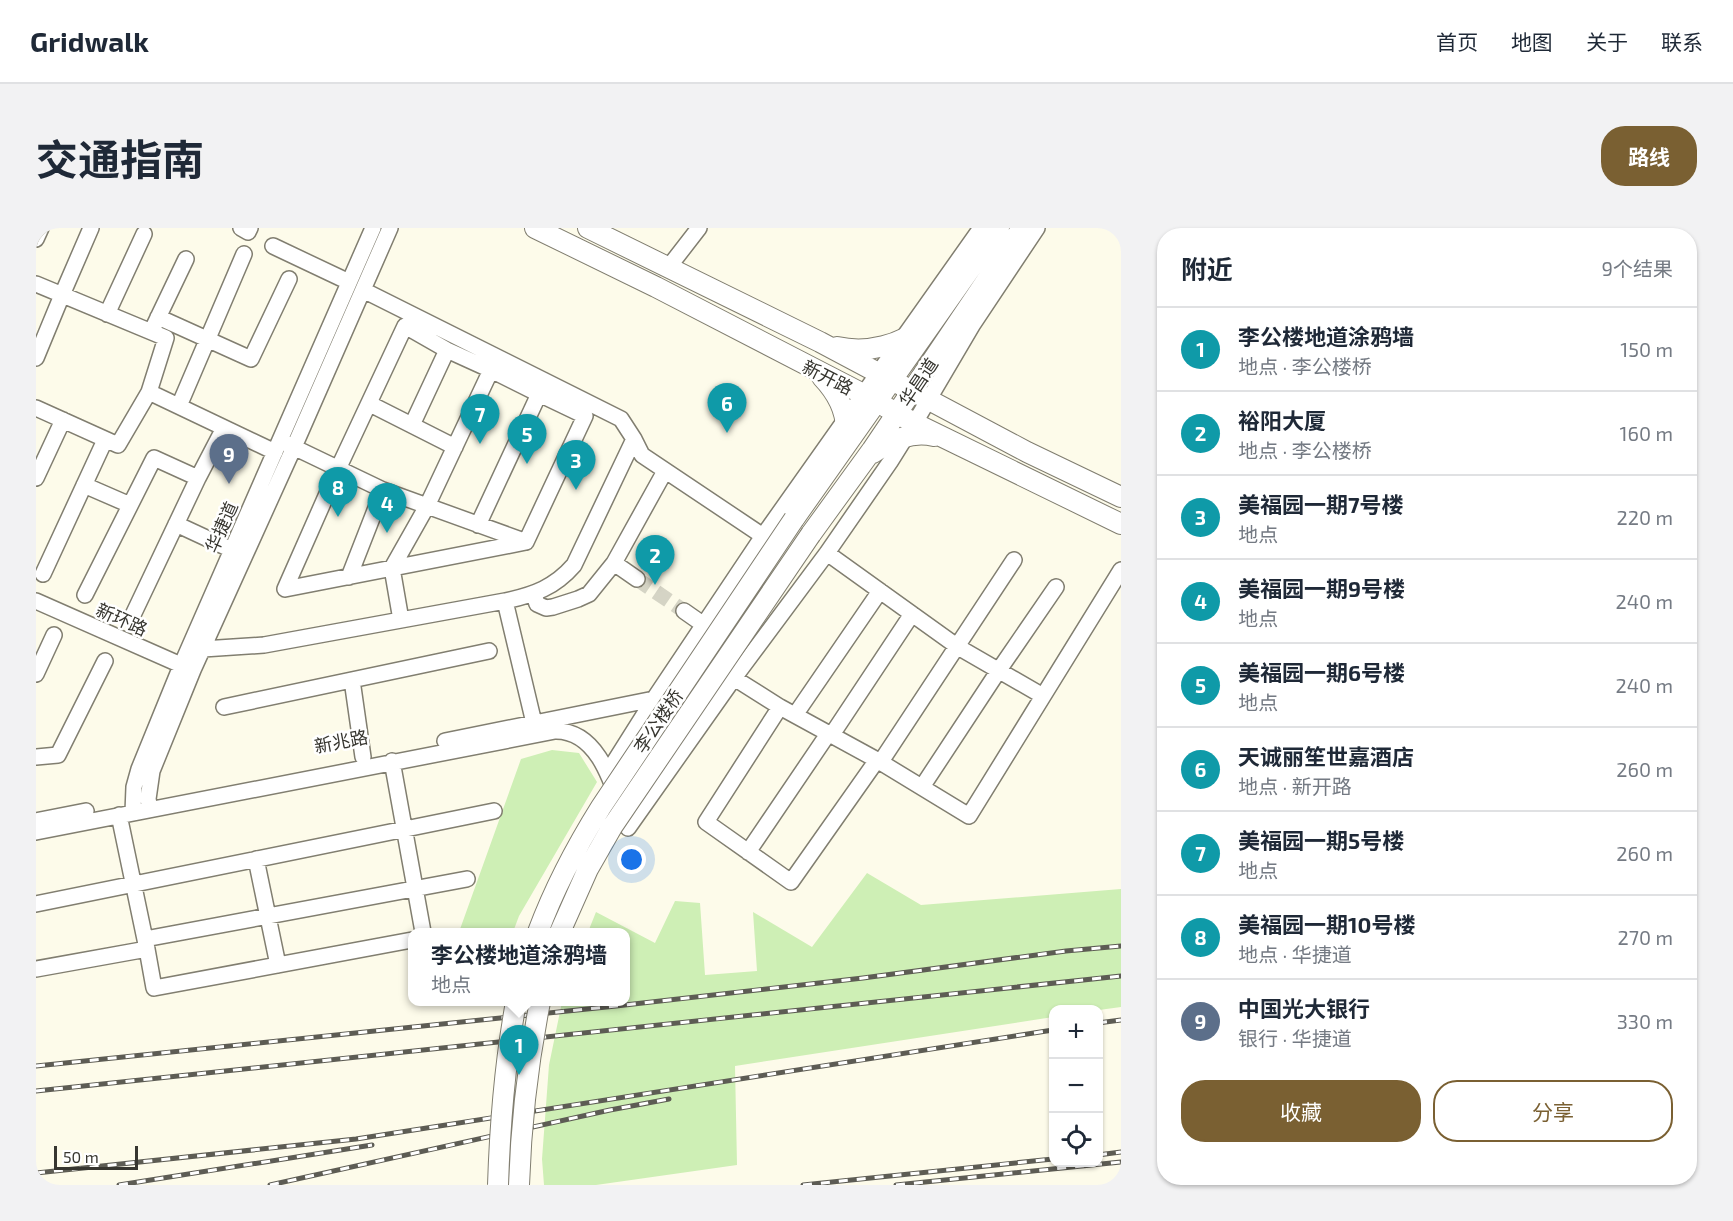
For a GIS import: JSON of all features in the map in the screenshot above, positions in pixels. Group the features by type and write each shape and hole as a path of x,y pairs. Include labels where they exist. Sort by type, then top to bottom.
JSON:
{"main road":[{"name":"新开路","path":"535,228 656,287 810,367 872,390 905,416 947,440 1121,524"},
{"name":"新开路","path":"588,228 820,342"},
{"name":"华昌道","path":"794,519 843,448 872,390 934,319 999,228"},
{"name":"华昌道","path":"811,534 864,461 905,416 952,330 1022,228"},
{"path":"820,342 845,349 879,348 902,340 934,319"},
{"path":"820,342 843,360 872,390 952,330"},
{"path":"810,367 832,389 842,405 846,417 847,434 843,448"},
{"name":"新开路","path":"872,390 905,416"},
{"path":"843,448 855,438 905,416 944,412 962,416 1028,452 1121,497"},
{"name":"李公楼桥","path":"540,928 566,871 592,822 794,519"},
{"name":"李公楼桥","path":"562,928 588,869 612,827 811,534"},
{"path":"498,1185 501,1111 515,1006"},
{"path":"519,1185 526,1092 539,1006"}],"street":[{"path":"36,239 41,228"},
{"path":"36,358 91,228"},
{"path":"241,228 248,231 250,228"},
{"name":"华捷道","path":"187,668 203,649 349,282 373,228"},
{"name":"华捷道","path":"136,808 134,787 139,769 187,668 232,550 363,290 390,228"},
{"path":"668,268 699,228"},
{"path":"608,772 763,536 846,417 872,390 902,340 981,228"},
{"path":"654,699 696,731 890,462 905,416 973,324 1037,228"},
{"path":"107,314 144,234"},
{"path":"273,246 349,282"},
{"path":"179,406 244,254"},
{"path":"151,332 186,259"},
{"path":"158,317 251,359 289,279"},
{"path":"36,284 166,338 149,392 118,445 36,408"},
{"path":"363,290 621,419 642,455 763,536"},
{"path":"405,326 447,350 585,416 526,542 285,589 405,326"},
{"path":"412,425 447,350"},
{"path":"401,620 392,568 427,506 491,370"},
{"path":"149,392 224,428 283,447 382,490 526,542"},
{"path":"478,525 539,394"},
{"path":"370,404 455,447"},
{"path":"36,478 63,420"},
{"path":"132,616 224,428"},
{"path":"203,649 264,645 534,594 564,576 574,565 634,439"},
{"path":"43,574 105,440"},
{"path":"85,595 154,458 198,478"},
{"path":"534,594 537,604 546,608 578,600 589,594 614,563 665,471"},
{"path":"84,484 130,505"},
{"path":"349,577 382,490"},
{"path":"176,524 232,550"},
{"path":"826,553 958,647 1044,696"},
{"path":"780,707 706,822 791,882 879,761 1014,561"},
{"path":"614,563 637,579"},
{"path":"734,678 795,716 879,761 969,816 1121,570"},
{"path":"922,788 1056,587"},
{"path":"795,716 880,591"},
{"name":"新环路","path":"36,601 187,668"},
{"path":"505,601 534,723"},
{"path":"684,611 704,625"},
{"path":"748,852 912,614"},
{"path":"36,674 54,635"},
{"path":"224,707 489,651"},
{"path":"36,757 58,754 105,661"},
{"path":"352,680 363,757"},
{"name":"新兆路","path":"36,832 363,757 654,699"},
{"name":"新兆路","path":"36,821 136,808 555,730 567,730 586,741 608,772 628,828 696,731"},
{"path":"392,761 422,928"},
{"path":"136,808 134,884 154,988 408,941"},
{"path":"36,904 494,811"},
{"path":"256,859 278,965"},
{"path":"36,969 268,916 467,879"}],"green space":[{"path":"552,750 579,753 597,782 519,916 514,928 460,928 521,759"},
{"path":"867,873 921,905 1121,889 1121,1007 1103,1009 1103,1005 1049,1005 1049,1018 735,1066 737,1165 596,1185 544,1185 542,1159 549,1065 561,1006 630,1006 630,930 655,943 675,901 700,903 705,975 757,971 753,912 812,947"},
{"path":"596,912 626,928 590,928"}],"tunnel":[{"path":"637,579 684,611"}],"railway":[{"path":"630,1004 1121,946"},
{"path":"36,1091 1121,976"},
{"path":"36,1066 616,1006"},
{"path":"1103,1022 1121,1020"},
{"path":"36,1173 356,1139 1049,1031"},
{"path":"270,1185 669,1099"},
{"path":"119,1185 372,1145"},
{"path":"1103,1154 1121,1152"},
{"path":"803,1185 1049,1159"},
{"path":"896,1185 1121,1162"}],"place":[{"name":"天诚丽笙世嘉酒店","path":"727,433"},
{"name":"美福园一期5号楼","path":"480,444"},
{"name":"美福园一期6号楼","path":"527,464"},
{"name":"中国光大银行","path":"229,484"},
{"name":"美福园一期7号楼","path":"576,490"},
{"name":"美福园一期10号楼","path":"338,517"},
{"name":"美福园一期9号楼","path":"387,533"},
{"name":"裕阳大厦","path":"655,585"},
{"name":"李公楼地道涂鸦墙","path":"519,1075"}]}
